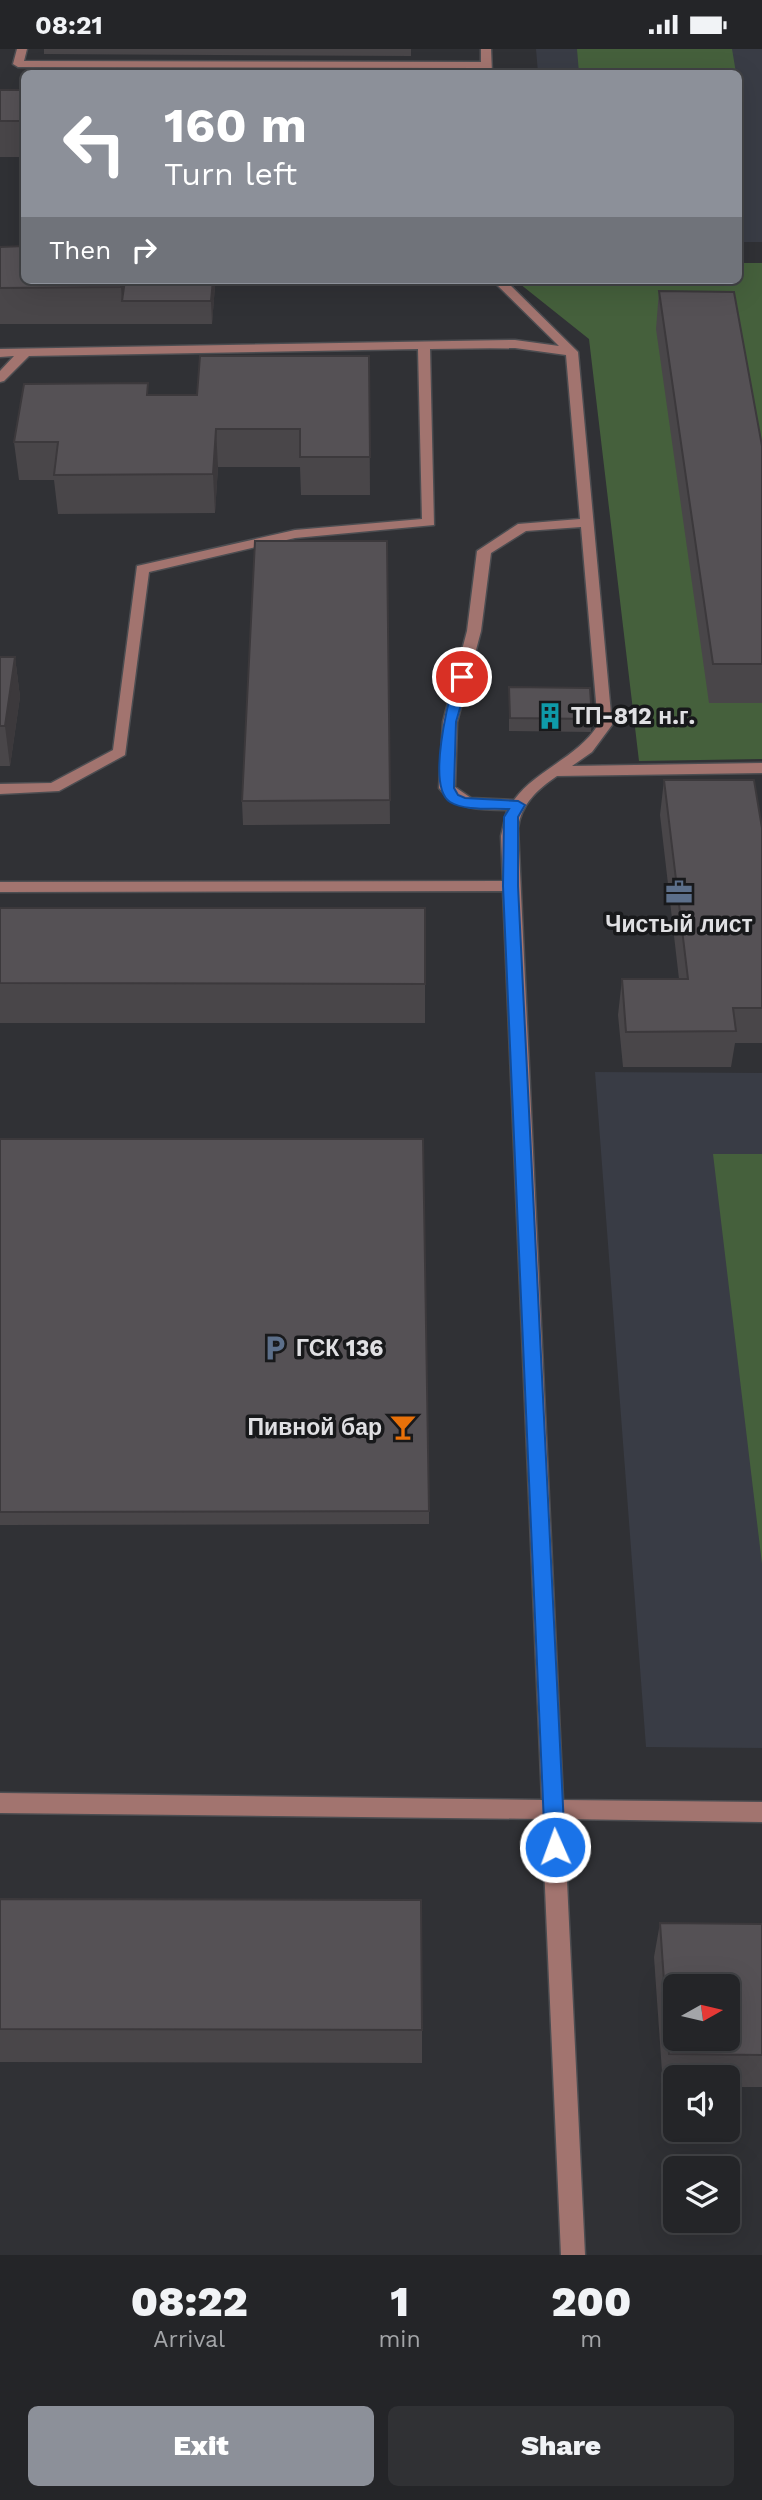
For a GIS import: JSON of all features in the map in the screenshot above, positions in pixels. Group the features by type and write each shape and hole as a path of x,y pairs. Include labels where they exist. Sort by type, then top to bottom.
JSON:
{"lane":[{"path":"22,49 18,64 487,69 486,49"},
{"path":"502,284 572,352 605,725 598,739 579,756 529,788 511,817 511,886 573,2255"},
{"path":"0,353 515,344 572,352"},
{"path":"0,789 54,788 120,752 142,569 295,534 429,522 424,345"},
{"path":"0,378 25,353"},
{"path":"518,805 464,802 453,798 447,788 450,722 474,631 484,551 523,527 589,521"},
{"path":"552,771 762,768"},
{"path":"0,887 511,886"},
{"path":"0,1803 762,1812"}],"shaded area":[{"path":"536,49 762,49 762,242 742,242 742,70 538,70"},
{"path":"595,1072 762,1073 762,1748 646,1747"}],"green space":[{"path":"577,49 732,49 736,70 579,70"},
{"path":"742,263 762,263 762,759 639,761 589,339 520,284 742,284"},
{"path":"713,1154 762,1154 762,1564"}],"building":[{"path":"0,90 21,90 21,121 0,121"},
{"path":"21,246 21,284 121,284 121,287 0,288 0,247"},
{"path":"124,284 213,284 211,301 122,301"},
{"path":"659,291 734,292 762,446 762,664 713,664"},
{"path":"200,356 369,356 370,457 300,457 300,429 216,429 213,474 54,475 58,442 14,442 24,384 148,383 147,395 197,395"},
{"path":"255,541 387,541 390,800 242,801"},
{"path":"0,657 15,657 5,726 0,726"},
{"path":"509,687 590,688 592,719 510,718"},
{"path":"664,780 754,780 762,828 762,1008 733,1008 736,1031 626,1032 622,979 688,979"},
{"path":"0,908 425,908 425,984 0,983"},
{"path":"0,1139 423,1139 429,1511 0,1512"},
{"path":"0,1899 421,1900 422,2030 0,2029"},
{"path":"660,1923 762,1924 762,2055 669,2054 669,2051 740,2051 740,1974 664,1974"}],"place":[{"name":"ТП-812 н.г.","path":"550,716"},
{"name":"Чистый лист","path":"679,892"},
{"name":"ГСК 136","path":"275,1348"},
{"name":"Пивной бар","path":"403,1427"}],"route":[{"path":"462,677 450,722 447,788 453,798 464,802 518,805 511,817 510,865 555,1847"}]}
